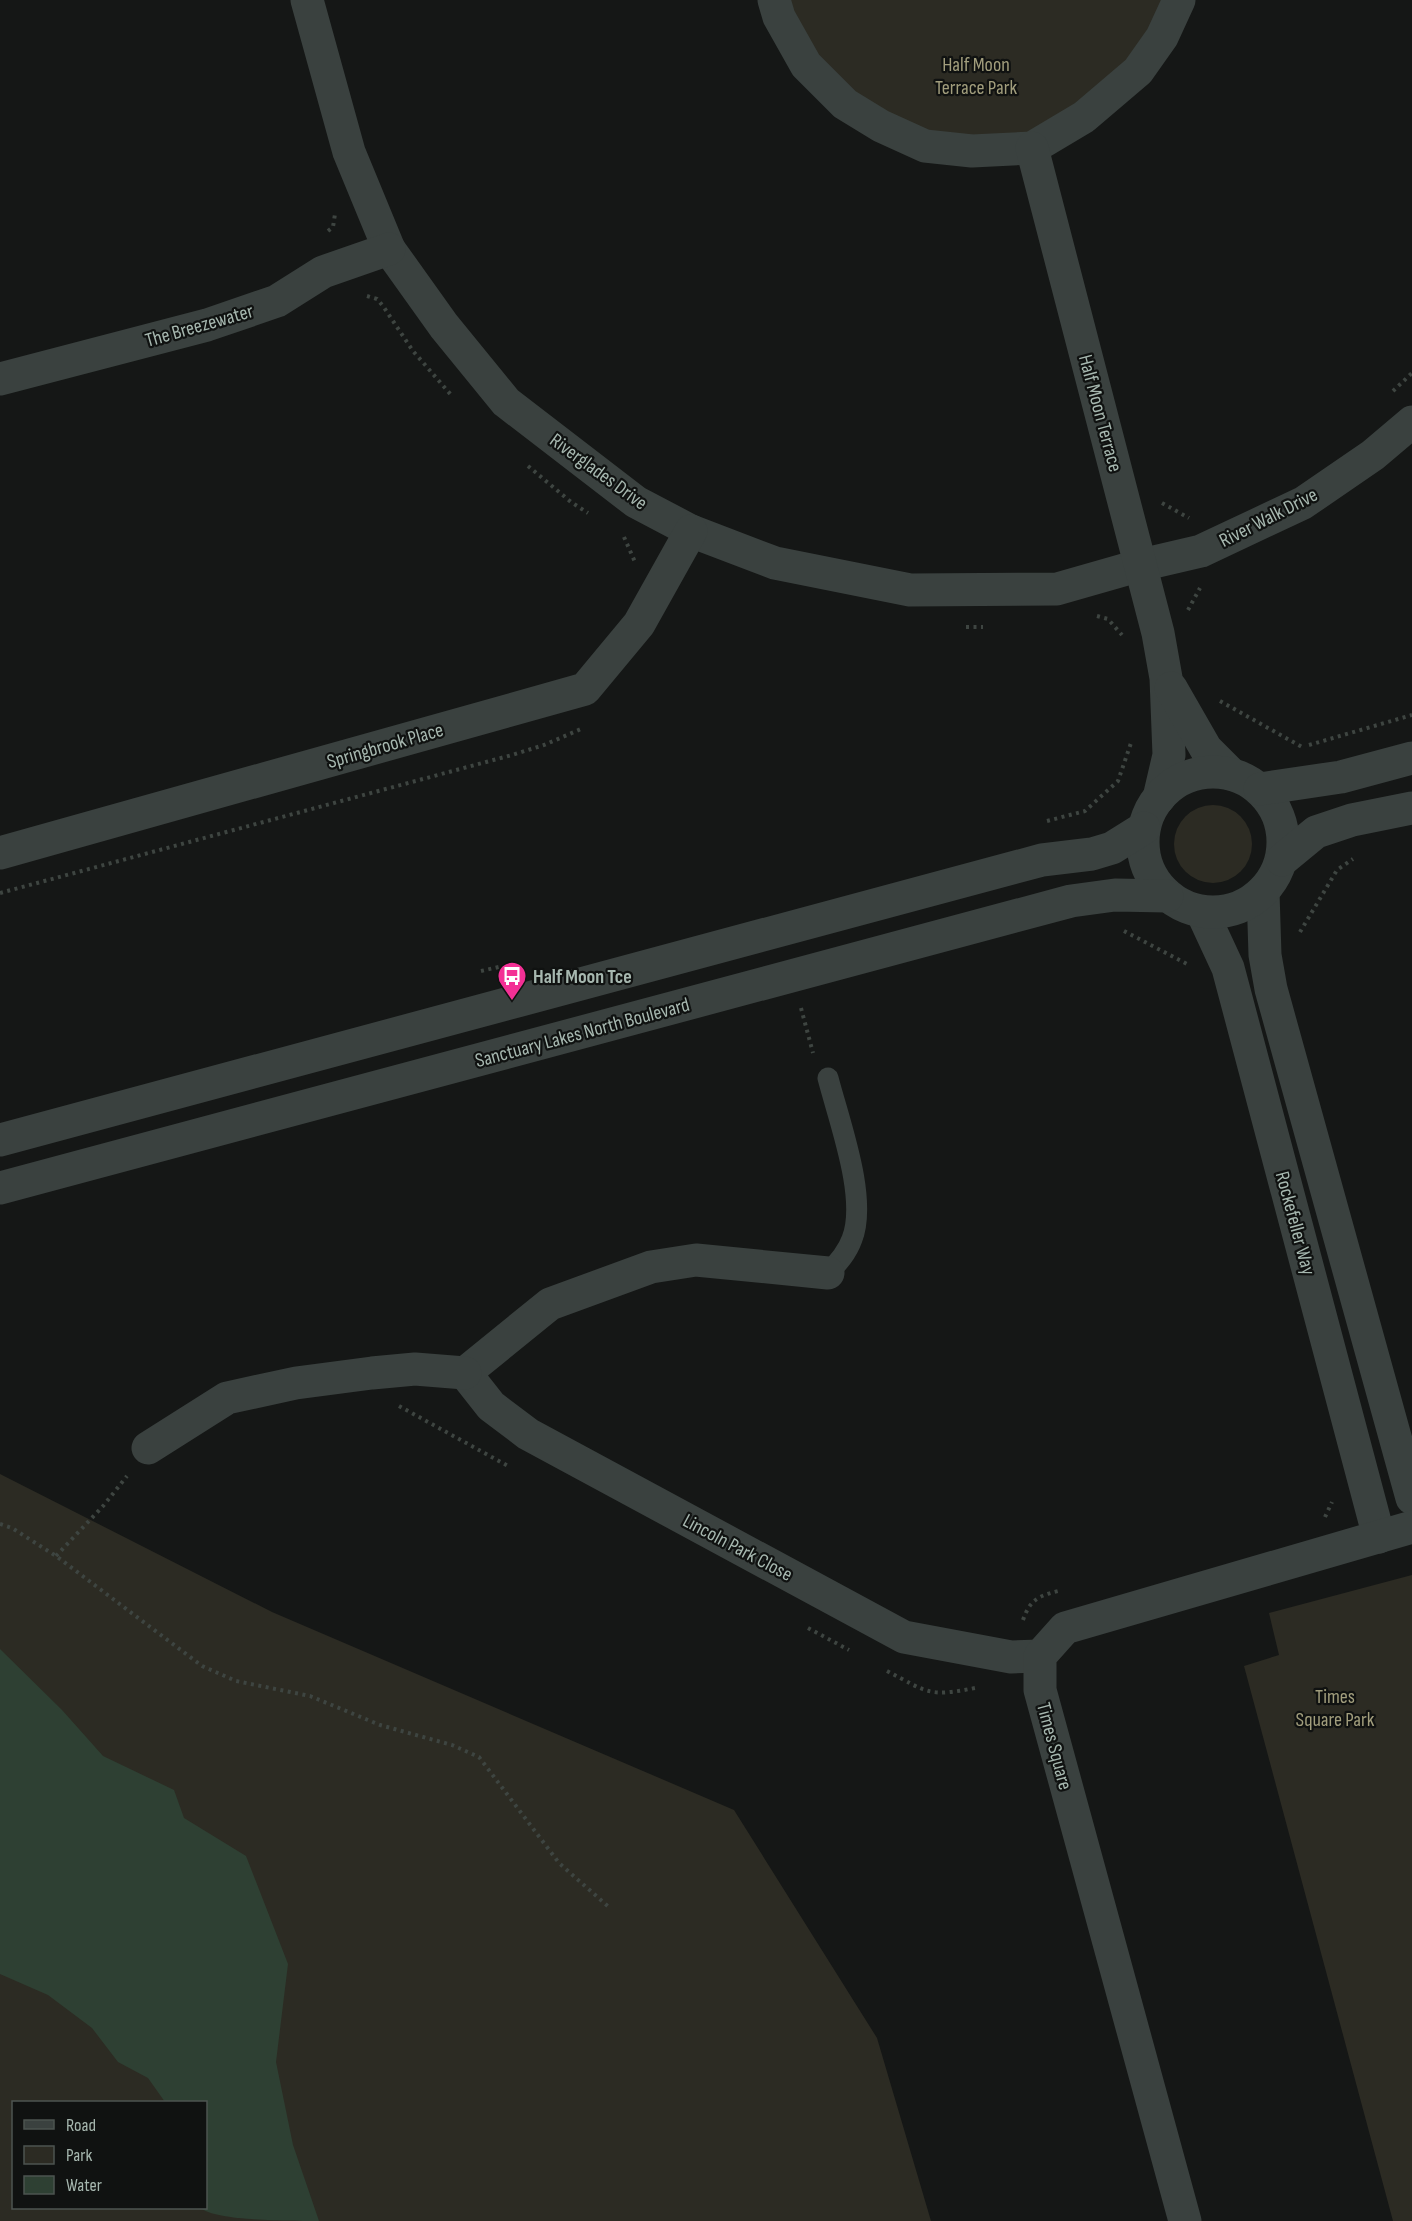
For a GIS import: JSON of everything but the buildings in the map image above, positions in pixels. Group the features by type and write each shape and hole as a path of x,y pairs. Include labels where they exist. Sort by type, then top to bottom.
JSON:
{"street":[{"name":"Riverglades Drive","path":"307,0 349,152 389,249 444,326 506,402 636,502 692,531 775,563 910,590 1057,589 1141,565"},
{"path":"774,0 779,17 806,65 845,104 881,126 925,146 972,151 1032,148 1084,117 1138,71 1162,37 1179,0"},
{"name":"Half Moon Terrace","path":"1032,148 1141,565 1176,717 1159,798"},
{"name":"The Breezewater","path":"0,379 217,322 276,302 323,272 389,249"},
{"name":"River Walk Drive","path":"1141,565 1202,551 1303,503 1373,455 1412,422"},
{"name":"Springbrook Place","path":"0,853 585,689 639,624 692,531"},
{"name":"Half Moon Terrace","path":"1176,717 1231,774"},
{"path":"1260,789 1341,777 1412,758"},
{"path":"1212,772 1231,774 1260,789 1272,804 1281,821 1284,840 1282,860 1274,877 1263,892 1247,904 1229,911 1202,912 1187,908 1167,896 1154,882 1146,865 1143,847 1144,828 1159,798 1173,784 1192,775 1212,772"},
{"path":"1282,860 1317,832 1352,820 1412,808"},
{"path":"0,1140 1042,860 1092,854 1112,848 1144,828"},
{"name":"Rockefeller Way","path":"1263,892 1265,955 1271,989 1412,1498"},
{"name":"Sanctuary Lakes North Boulevard","path":"0,1188 1071,901 1115,895 1167,896"},
{"name":"Rockefeller Way","path":"1202,912 1228,968 1379,1537"},
{"path":"148,1448 227,1398 296,1383 372,1373 415,1369 465,1373 550,1304 651,1266 696,1260 828,1273"},
{"name":"Lincoln Park Close","path":"465,1373 491,1406 528,1434 904,1637 1025,1656"},
{"path":"1025,1656 1065,1628 1412,1527"},
{"name":"Times Square","path":"1025,1656 1040,1690 1185,2221"}],"lane":[{"path":"828,1078 858,1199 853,1238 842,1258 828,1273"}],"path":[{"path":"1386,398 1412,373"},
{"path":"1090,617 1108,619 1125,638 1158,633 1179,621 1191,606 1199,590 1203,571 1202,551 1189,518 1162,504 1159,493"},
{"path":"1189,518 1199,513"},
{"path":"964,627 993,627"},
{"path":"1039,824 1085,811 1118,781 1133,737 1151,726 1220,701 1303,747 1325,738 1412,715"},
{"path":"0,893 512,755 544,745 585,727"},
{"path":"470,975 513,963"},
{"path":"800,1002 818,1072 828,1078"},
{"path":"398,1406 512,1468"},
{"path":"56,1556 104,1505 148,1448"},
{"path":"1324,1518 1333,1500"},
{"path":"0,1524 12,1528 56,1556 202,1666 236,1681 310,1696 380,1725 452,1745 479,1756 559,1863 611,1909"},
{"path":"884,1669 924,1691 941,1694 1002,1682 1025,1656 1029,1604 1037,1596 1060,1590"},
{"path":"801,1624 855,1654"}],"green space":[{"name":"Half Moon Terrace Park","path":"774,0 1179,0 1084,117 972,151 845,104"},
{"path":"1213,805 1228,808 1245,822 1252,844 1249,859 1235,876 1213,883 1198,880 1181,866 1174,844 1177,829 1191,812"},
{"path":"0,1474 272,1612 734,1810 877,2038 931,2221 0,2221"},
{"name":"Times Square Park","path":"1412,1575 1412,2221 1393,2221 1244,1666 1279,1655 1269,1613"}],"water":[{"path":"0,1649 62,1710 103,1756 174,1790 184,1818 246,1856 288,1964 276,2062 293,2145 319,2221 237,2218 221,2216 203,2209 207,2209 207,2101 164,2101 148,2078 118,2062 92,2028 48,1995 0,1974"}],"place":[{"name":"Half Moon Tce","path":"512,1002"}]}
